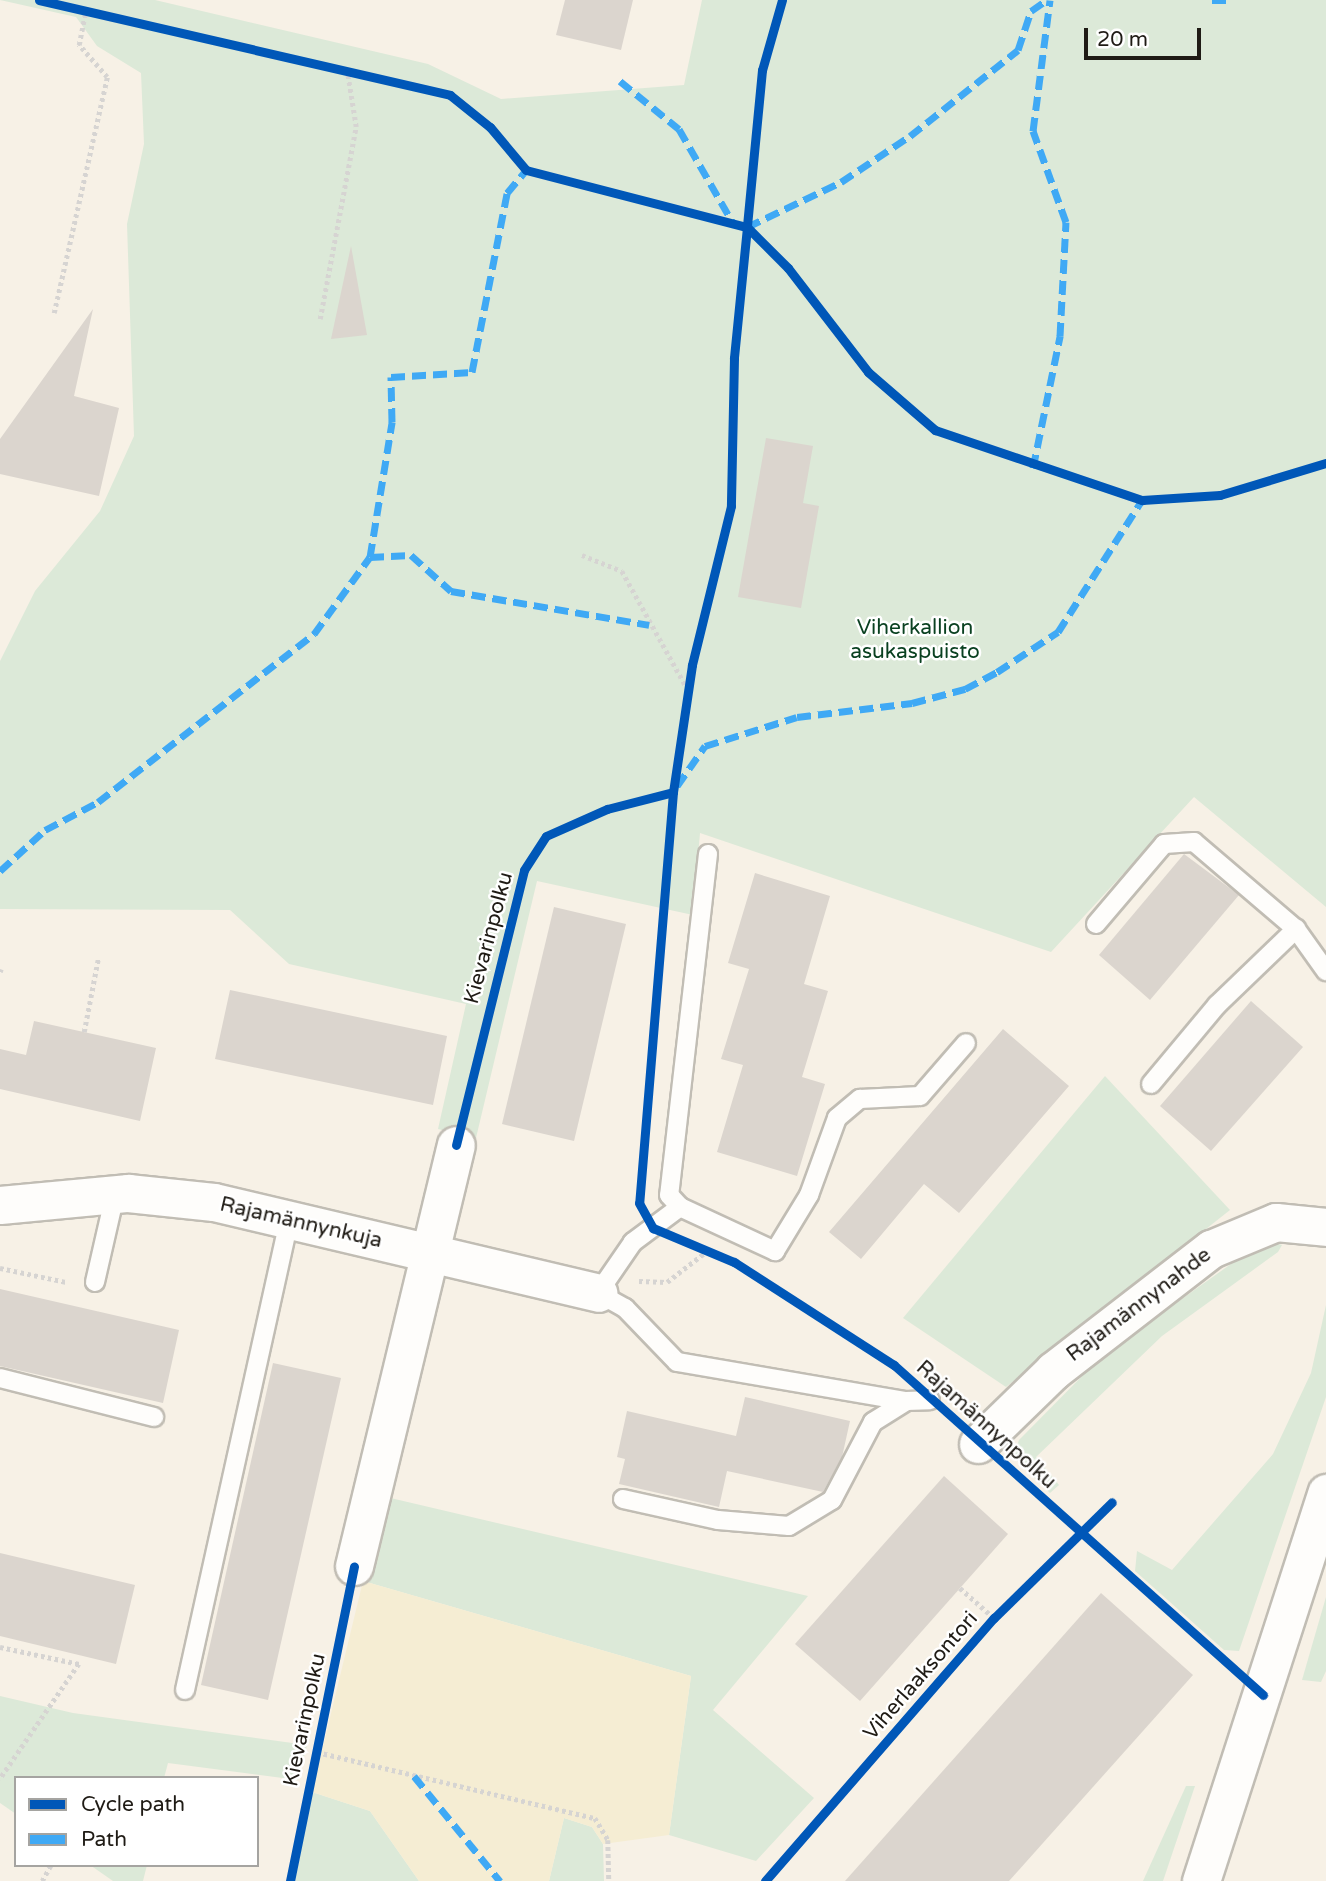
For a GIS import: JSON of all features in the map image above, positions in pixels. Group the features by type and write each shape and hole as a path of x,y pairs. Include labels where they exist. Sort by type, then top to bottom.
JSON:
{"street":[{"path":"354,1566 456,1145"},
{"name":"Rajamännynkuja","path":"0,1205 115,1195 214,1202 430,1253 607,1282"},
{"name":"Rajamännynahde","path":"978,1444 1053,1371 1210,1250 1276,1222 1326,1227"},
{"path":"1201,1881 1326,1493"}],"lane":[{"path":"1096,924 1164,844 1194,842 1296,929 1326,971"},
{"path":"708,854 669,1195 680,1208 775,1251 809,1195 837,1118 860,1099 920,1096 966,1043"},
{"path":"1152,1084 1217,1005 1296,929"},
{"path":"94,1282 115,1195"},
{"path":"680,1208 633,1242 607,1282 625,1308 677,1362 906,1401 930,1400"},
{"path":"185,1690 289,1219"},
{"path":"0,1378 155,1417"},
{"path":"623,1499 718,1520 789,1526 832,1500 873,1422 906,1401"}],"path":[{"path":"74,8 99,13"},
{"path":"54,313 107,78 79,45 86,10"},
{"path":"333,66 360,73"},
{"path":"320,319 356,127 347,70"},
{"path":"583,555 622,571 688,690"},
{"path":"686,702 692,665"},
{"path":"84,1032 98,959"},
{"path":"653,1228 713,1252"},
{"path":"607,1282 667,1282 713,1252"},
{"path":"0,1268 94,1282"},
{"path":"960,1588 994,1618"},
{"path":"0,1647 79,1664 0,1779"},
{"path":"317,1752 595,1818 608,1840 609,1881"}],"green space":[{"name":"Viherkallion asukaspuisto","path":"0,0 155,0 428,64 501,99 684,85 702,0 1326,0 1326,907 1194,797 1051,952 700,833 693,915 537,881 476,1138 438,1129 466,1004 289,964 230,910 0,909 0,661 35,591 100,511 134,436 127,224 144,144 141,73 97,46 76,17"},
{"path":"1105,1076 1230,1210 1006,1387 903,1318"},
{"path":"1275,1243 1282,1245 1278,1252 1162,1336 1036,1457 1059,1485 1050,1493 1013,1457 1019,1440 1103,1355 1245,1254"},
{"path":"1326,1305 1326,1397 1239,1651 1224,1650 1135,1571 1137,1551 1172,1570 1273,1454 1311,1373"},
{"path":"382,1496 808,1596 713,1710 814,1798 756,1861 669,1835 691,1676 363,1581"},
{"path":"1326,1597 1326,1671 1321,1682 1302,1680"},
{"path":"0,1696 73,1713 307,1745 298,1780 168,1763 165,1776 14,1776 14,1813 0,1803"},
{"path":"1186,1786 1195,1786 1163,1881 1143,1881"},
{"path":"312,1792 370,1811 419,1881 295,1881"},
{"path":"564,1818 592,1827 603,1844 604,1881 549,1881"},
{"path":"93,1867 146,1867 143,1881 113,1881"}],"sand":[{"path":"363,1581 691,1676 669,1835 603,1844 592,1827 564,1818 549,1881 419,1881 370,1811 312,1792"}],"building":[{"path":"565,0 633,0 621,50 556,35"},
{"path":"351,246 367,335 331,339"},
{"path":"93,309 74,396 119,408 99,496 0,474 0,439"},
{"path":"766,438 813,446 803,503 819,506 801,608 738,597"},
{"path":"1184,854 1239,895 1150,1000 1099,955"},
{"path":"755,873 830,896 804,984 828,991 802,1077 825,1084 797,1176 717,1152 743,1065 721,1059 749,969 728,963"},
{"path":"554,907 626,924 574,1141 502,1124"},
{"path":"230,990 447,1036 433,1105 215,1059"},
{"path":"1251,1001 1303,1047 1211,1151 1160,1106"},
{"path":"34,1021 156,1048 140,1121 0,1089 0,1049 26,1055"},
{"path":"1003,1029 1069,1086 959,1213 924,1184 861,1259 829,1232"},
{"path":"0,1289 179,1330 163,1403 0,1366"},
{"path":"273,1363 341,1378 268,1700 201,1685"},
{"path":"745,1397 850,1421 842,1457 823,1492 727,1471 719,1507 619,1484 625,1459 617,1457 627,1411 736,1436"},
{"path":"944,1476 1008,1534 860,1701 795,1644"},
{"path":"0,1553 135,1585 116,1664 0,1636"},
{"path":"1101,1593 1193,1675 1009,1881 845,1881"}],"marked path":[{"path":"747,227 841,182 910,136 1018,50 1031,11 1047,0"},
{"path":"1033,468 1060,336 1066,222 1033,131 1050,0"},
{"path":"1212,0 1231,0"},
{"path":"620,81 679,129 733,223"},
{"path":"0,871 45,830 98,802 314,634 370,557 392,422 391,377 472,372 507,193 526,170"},
{"path":"677,786 705,746 797,717 912,703 965,689 997,672 1058,632 1142,500"},
{"path":"370,557 411,555 451,591 649,625"},
{"path":"414,1776 500,1881"}],"cycle path":[{"name":"Rajamännynpolku","path":"39,0 450,95 490,127 526,170 747,227 734,358 731,506 692,665 673,792 639,1203 653,1228 734,1262 894,1365 1263,1695"},
{"path":"782,0 762,70 747,227 788,268 868,372 935,430 1142,500 1220,495 1326,463"},
{"name":"Kievarinpolku","path":"456,1145 524,870 546,836 607,809 673,792"},
{"name":"Viherlaaksontori","path":"765,1881 994,1618 1112,1502"},
{"name":"Kievarinpolku","path":"290,1881 354,1566"}]}
